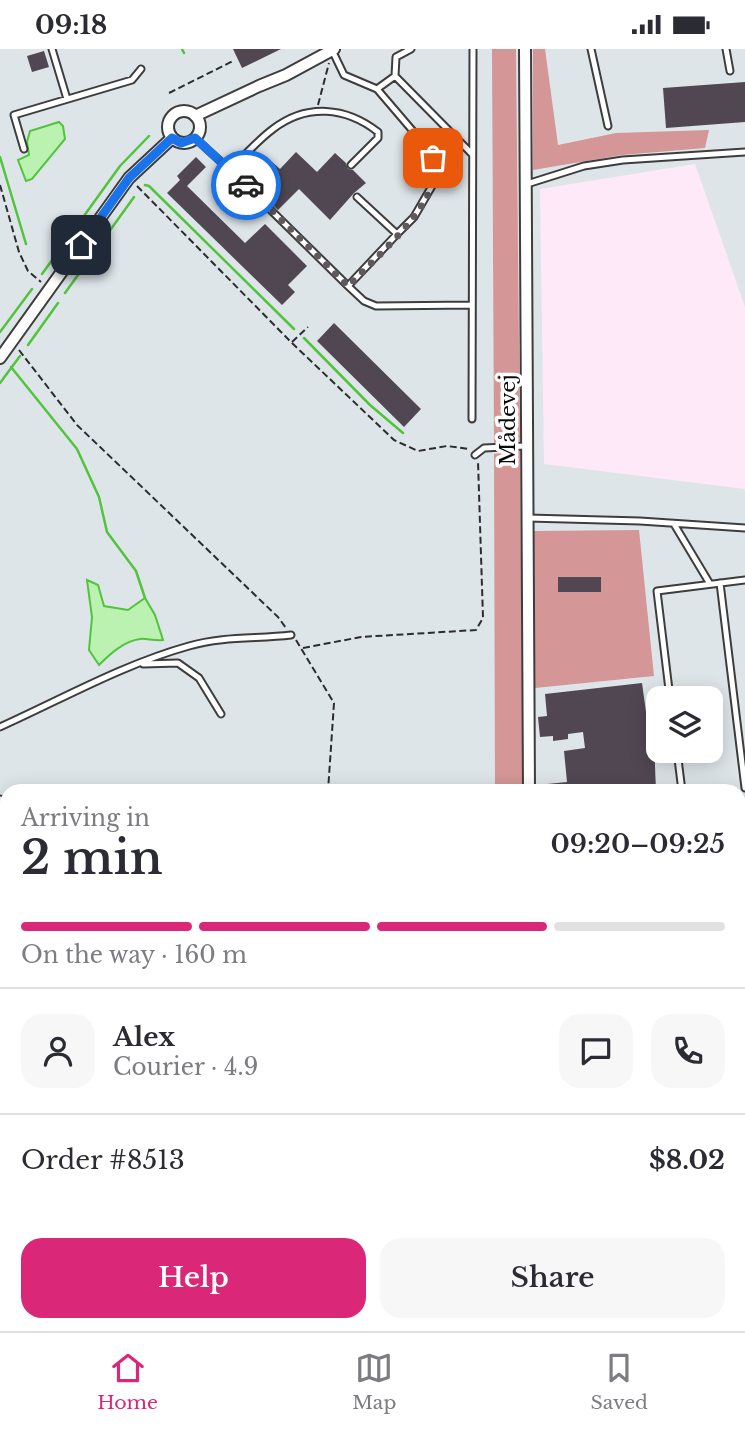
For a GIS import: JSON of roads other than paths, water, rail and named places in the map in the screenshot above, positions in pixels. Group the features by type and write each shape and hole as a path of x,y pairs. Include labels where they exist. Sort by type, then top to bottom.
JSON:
{"street":[{"name":"Mådevej","path":"525,49 530,784"},
{"path":"195,116 286,75 329,50"},
{"path":"186,111 195,116 200,127 195,138 181,143 172,138 168,128 171,117 186,111"},
{"path":"0,358 129,178 172,138"}],"lane":[{"path":"52,49 67,99"},
{"path":"411,49 396,57 395,76 472,155"},
{"path":"472,419 473,49"},
{"path":"591,49 608,126"},
{"path":"726,49 730,71"},
{"path":"329,50 344,75 377,89 424,143 433,158 435,171 432,186 414,217 348,286"},
{"path":"24,149 14,115 132,80 141,69"},
{"path":"377,89 395,76"},
{"path":"230,170 273,129 286,121 316,111 355,116 378,132 378,138 351,165"},
{"path":"195,138 364,301 376,306 472,305"},
{"path":"527,184 584,166 623,160 745,152"},
{"path":"357,197 397,234"},
{"path":"475,455 484,448 528,446"},
{"path":"528,518 745,528"},
{"path":"674,524 710,584"},
{"path":"669,686 657,591 745,580"},
{"path":"720,583 745,784"},
{"path":"0,727 137,664 190,645 226,638 292,635"},
{"path":"137,664 178,663 199,678 221,714"},
{"path":"678,763 681,784"}],"waterway":[{"path":"182,49 184,53"},
{"path":"42,274 120,166 149,136"},
{"path":"0,157 26,244"},
{"path":"145,185 294,329"},
{"path":"65,293 134,197"},
{"path":"0,332 32,289"},
{"path":"28,345 58,303"},
{"path":"304,338 370,405 403,433"},
{"path":"0,383 20,356"},
{"path":"11,367 77,449 99,497 107,532 136,571 145,598"}]}
